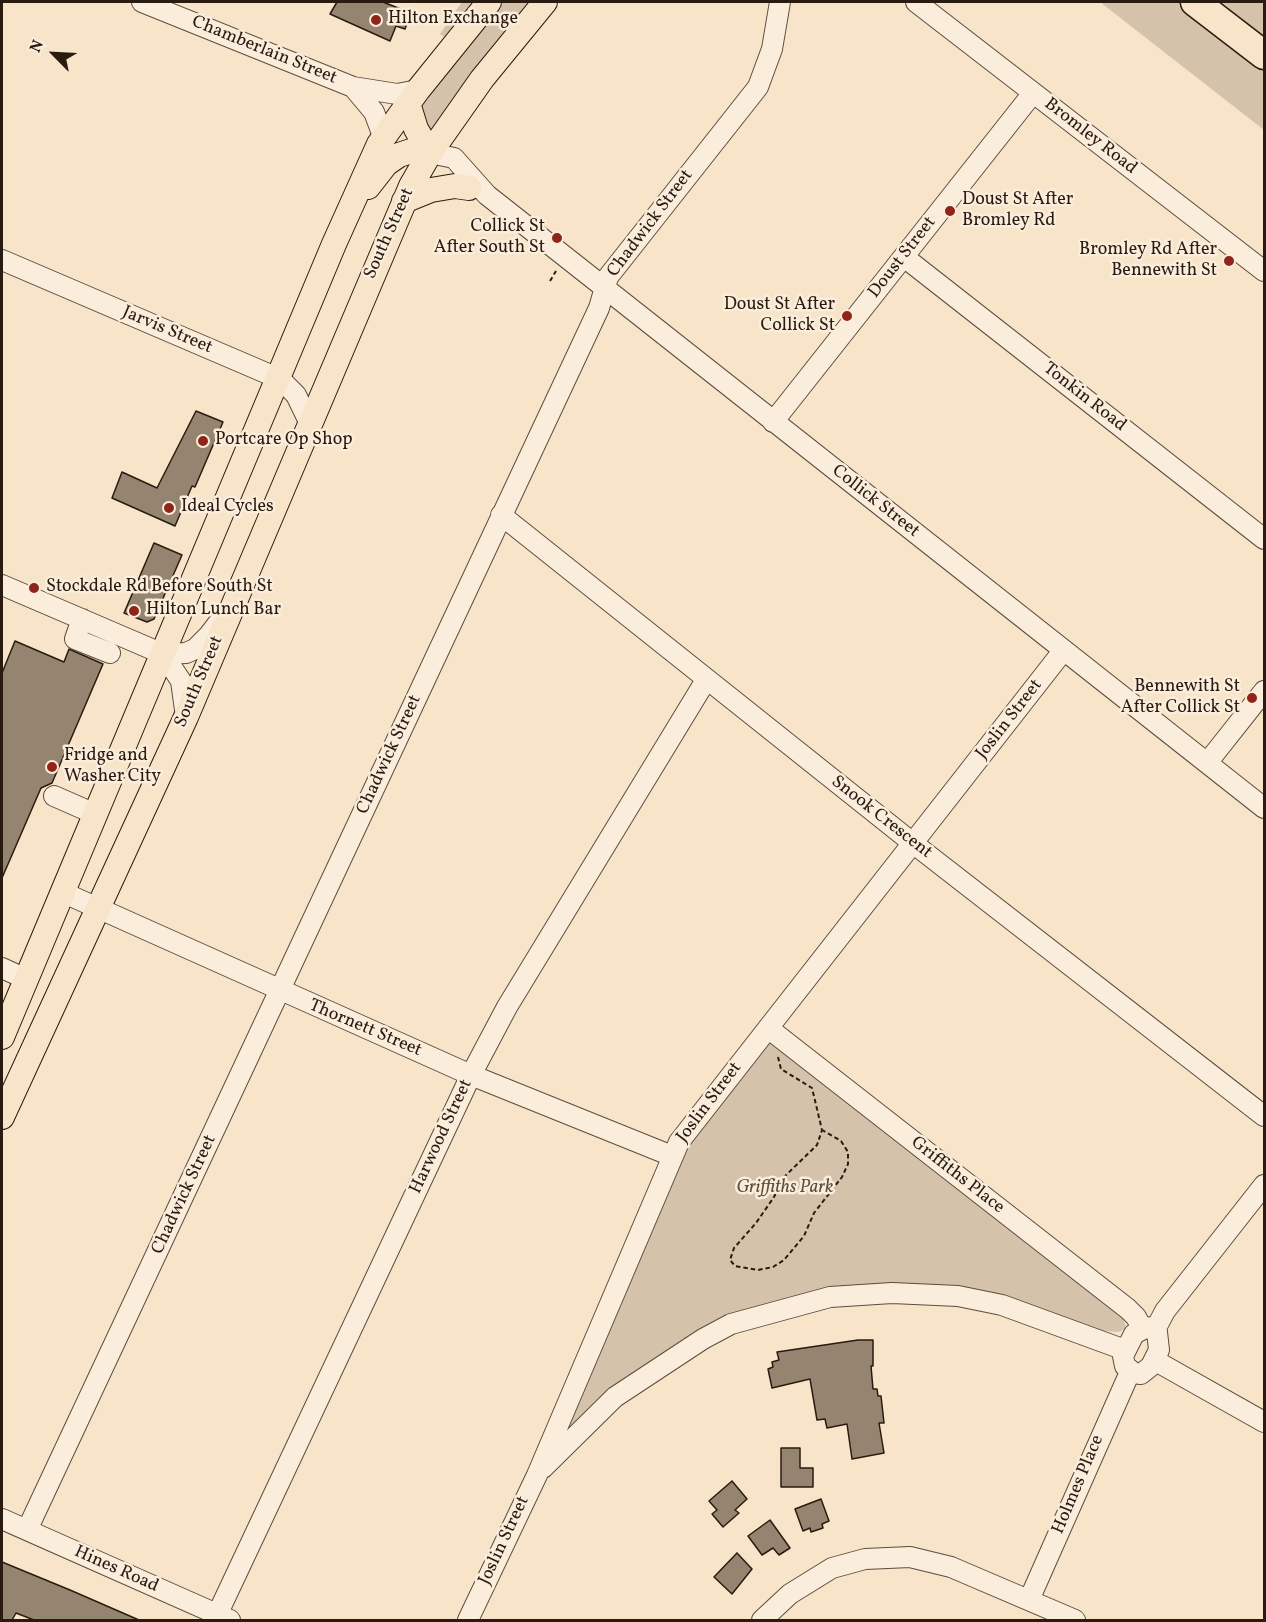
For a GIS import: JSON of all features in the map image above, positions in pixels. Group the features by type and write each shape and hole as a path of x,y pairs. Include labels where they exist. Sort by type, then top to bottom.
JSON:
{"highway":[{"path":"1195,2 1264,55"}],"main road":[{"path":"2,1036 383,136 488,2"},
{"name":"South Street","path":"2,1117 186,717 311,426 370,276 404,201 430,153 482,79 545,2"},
{"path":"413,96 416,129 430,153"},
{"path":"351,207 386,164 399,155 411,151 430,153"},
{"path":"404,201 438,188 478,192"},
{"path":"13,1011 29,1014 45,1024"}],"street":[{"name":"Chamberlain Street","path":"141,2 353,87 413,96"},
{"name":"Chadwick Street","path":"27,1530 606,290 608,277 758,87 772,49 780,2"},
{"name":"Bromley Road","path":"916,2 1264,271"},
{"name":"Chamberlain Street","path":"353,87 374,112 383,136"},
{"name":"Doust Street","path":"773,422 1033,93"},
{"name":"Collick Street","path":"430,153 439,165 606,290 1264,808"},
{"name":"Tonkin Road","path":"904,257 1264,539"},
{"name":"Jarvis Street","path":"2,260 280,379 296,396 311,426"},
{"name":"Snook Crescent","path":"501,515 914,844 1264,1116"},
{"path":"2,585 163,654 186,653 201,644 235,600"},
{"path":"82,620 75,639 110,653"},
{"name":"Joslin Street","path":"468,1620 537,1475 672,1156 686,1131 776,1034 914,844 1063,651"},
{"path":"163,654 181,681 186,717"},
{"name":"Harwood Street","path":"223,1618 471,1075 507,1007 706,680"},
{"path":"1208,763 1264,691"},
{"path":"54,796 95,814"},
{"name":"Thornett Street","path":"62,892 280,992 471,1075 672,1156"},
{"path":"2,968 26,979"},
{"name":"Griffiths Place","path":"776,1034 1128,1309 1149,1329"},
{"path":"1149,1329 1160,1343 1154,1360 1141,1374 1130,1372 1123,1361 1125,1350 1134,1334 1149,1329 1165,1311 1264,1185"},
{"path":"537,1475 615,1397 686,1349 731,1324 830,1297 892,1293 958,1296 1002,1305 1125,1350"},
{"path":"1154,1360 1264,1422"},
{"name":"Holmes Place","path":"1029,1600 1130,1372"},
{"name":"Hines Road","path":"2,1519 223,1618"},
{"path":"762,1620 790,1594 809,1580 832,1568 865,1559 910,1557 951,1566 1075,1620"}],"path":[{"path":"549,281 556,272 550,267"},
{"path":"776,1034 781,1069 812,1088 822,1131 817,1145 783,1178 774,1197 734,1248 730,1260 735,1266 758,1270 784,1260 804,1236 814,1213 842,1177 848,1164 848,1152 842,1141 822,1131"}],"green space":[{"path":"462,2 474,2 444,37 440,34"},
{"path":"500,2 534,2 433,134 420,121 421,99"},
{"path":"1100,2 1180,2 1264,66 1264,130"},
{"path":"1216,2 1264,2 1264,39"},
{"name":"Griffiths Park","path":"769,1037 1098,1296 1124,1320 1126,1328 1119,1332 1100,1331 1004,1299 826,1291 775,1302 725,1317 573,1427 564,1420 676,1161"}],"building":[{"name":"Hilton Exchange","path":"337,2 383,2 411,13 405,29 396,26 390,41 330,14"},
{"path":"196,411 223,422 195,487 192,486 175,526 112,498 122,472 157,488"},
{"path":"154,543 182,555 154,619 147,622 124,613"},
{"path":"15,641 64,662 69,649 103,664 52,783 41,788 2,878 2,673"},
{"path":"858,1340 873,1340 873,1366 871,1366 873,1389 877,1389 878,1396 881,1396 884,1423 879,1423 884,1453 852,1459 847,1424 827,1428 825,1419 817,1420 810,1379 772,1388 768,1369 773,1367 772,1362 779,1360 777,1352"},
{"path":"781,1448 800,1448 800,1468 813,1468 813,1487 781,1487"},
{"path":"732,1481 747,1499 735,1510 739,1513 723,1527 712,1514 717,1510 709,1501"},
{"path":"821,1499 829,1521 822,1524 823,1528 811,1532 810,1528 803,1531 795,1509"},
{"path":"770,1520 790,1548 779,1555 773,1548 762,1555 748,1536"},
{"path":"737,1553 752,1569 732,1594 714,1577"},
{"path":"2,1562 139,1620 34,1620 16,1613 12,1620 2,1620"}],"place":[{"name":"Hilton Exchange","path":"376,20"},
{"name":"Doust St After Bromley Rd","path":"950,211"},
{"name":"Collick St After South St","path":"557,238"},
{"name":"Bromley Rd After Bennewith St","path":"1229,261"},
{"name":"Doust St After Collick St","path":"847,316"},
{"name":"Portcare Op Shop","path":"203,441"},
{"name":"Ideal Cycles","path":"169,508"},
{"name":"Stockdale Rd Before South St","path":"34,588"},
{"name":"Hilton Lunch Bar","path":"134,611"},
{"name":"Bennewith St After Collick St","path":"1252,698"},
{"name":"Fridge and Washer City","path":"52,767"}]}
